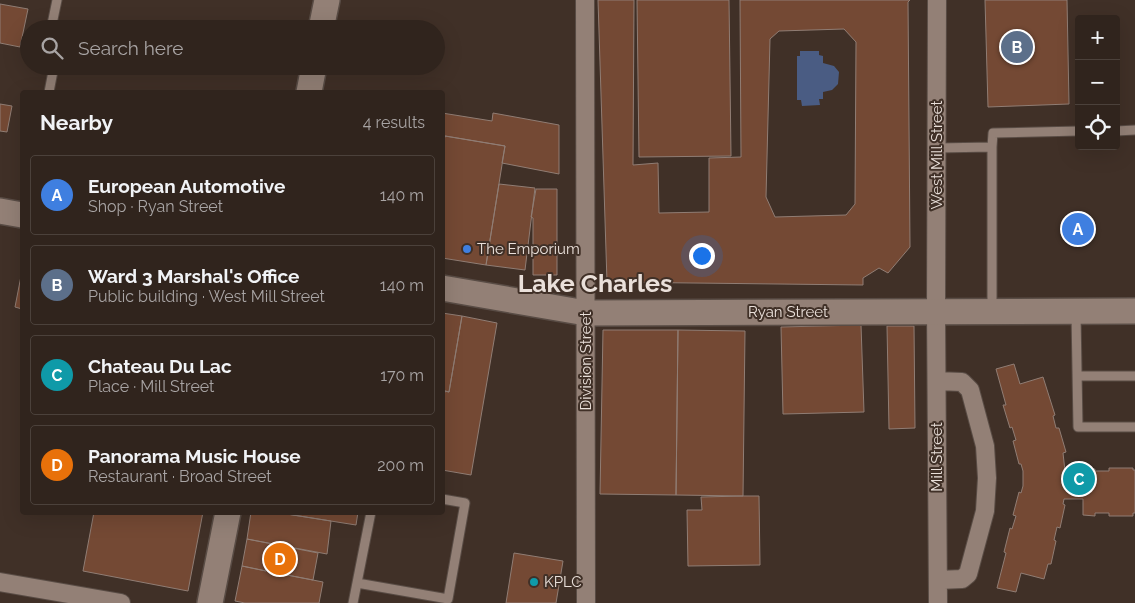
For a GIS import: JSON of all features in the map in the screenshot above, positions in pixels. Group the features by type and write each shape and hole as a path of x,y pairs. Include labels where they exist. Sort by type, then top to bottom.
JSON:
{"main road":[{"path":"323,20 326,0"},
{"path":"309,90 312,75"},
{"path":"0,211 20,215"},
{"name":"Ryan Street","path":"445,289 586,313 1135,311"},
{"path":"210,603 227,515"}],"street":[{"name":"Division Street","path":"585,0 586,603"},
{"name":"West Mill Street","path":"936,311 937,0"},
{"name":"Mill Street","path":"936,311 938,603"},
{"path":"936,381 962,382 970,390 985,446 987,478 985,511 968,574 962,579 938,580"},
{"path":"0,582 121,603"}],"lane":[{"path":"53,20 57,0"},
{"path":"49,90 52,75"},
{"path":"1120,131 1135,130"},
{"path":"992,311 993,133 1075,131"},
{"path":"936,148 992,146"},
{"path":"1076,311 1078,427 1135,427"},
{"path":"1078,376 1135,376"},
{"path":"357,583 448,599 466,503 445,500"},
{"path":"353,603 370,515"}],"water":[{"path":"800,51 819,51 819,55 823,56 823,63 834,66 839,72 838,84 832,90 823,92 823,99 819,99 820,105 802,106 801,100 797,100 797,56 800,56"}],"building":[{"path":"598,0 634,0 633,165 658,163 659,213 709,212 709,158 741,157 740,0 910,0 908,2 910,247 888,273 879,268 863,278 863,285 607,282","holes":["844,29 856,42 855,204 846,215 775,217 766,197 770,39 779,31"]},
{"path":"637,0 729,0 731,156 639,157"},
{"path":"985,0 1067,0 1069,104 988,107"},
{"path":"0,4 28,9 26,20 20,20 20,47 0,43"},
{"path":"0,104 12,106 7,132 0,131"},
{"path":"445,113 492,121 493,113 559,125 559,174 502,163 505,146 445,136"},
{"path":"445,136 505,146 486,265 445,258"},
{"path":"499,184 535,188 525,270 486,265"},
{"path":"536,189 557,189 557,275 533,275 533,218 531,217"},
{"path":"20,281 20,308 15,307"},
{"path":"445,313 462,316 449,392 445,391"},
{"path":"462,316 497,323 471,475 445,471 445,391 449,392"},
{"path":"861,325 864,412 783,414 781,327"},
{"path":"887,326 914,326 915,428 889,429"},
{"path":"603,330 678,330 676,495 600,494"},
{"path":"678,330 745,331 743,496 676,495"},
{"path":"1014,364 1020,384 1043,377 1055,415 1053,416 1056,428 1059,428 1066,452 1063,453 1065,471 1071,471 1072,469 1095,469 1095,471 1109,471 1109,468 1133,468 1135,470 1135,513 1133,513 1133,516 1109,516 1109,513 1095,513 1095,516 1083,515 1083,499 1064,499 1063,504 1065,505 1060,528 1057,527 1051,564 1048,564 1044,579 1021,573 1016,592 997,588 1010,528 1012,529 1016,516 1013,515 1019,492 1021,493 1023,486 1023,471 1021,464 1019,464 1013,441 1016,440 1003,405 1006,405 996,369"},
{"path":"759,496 760,565 688,566 687,510 702,510 701,497"},
{"path":"93,515 202,515 188,591 83,571"},
{"path":"251,515 293,515 331,521 327,554 247,539"},
{"path":"293,515 358,515 356,525"},
{"path":"247,539 318,553 313,580 287,575 288,572 266,567 266,571 242,566"},
{"name":"KPLC","path":"514,553 563,561 556,603 506,603"},
{"path":"242,566 266,571 266,567 288,572 287,575 323,582 319,603 245,603 235,601"}],"place":[{"name":"Ward 3 Marshal's Office","path":"1017,47"},
{"name":"European Automotive","path":"1078,229"},
{"name":"The Emporium","path":"467,249"},
{"name":"Chateau Du Lac","path":"1079,479"},
{"name":"Panorama Music House","path":"280,559"},
{"name":"KPLC","path":"534,582"}],"district":[{"name":"Lake Charles","path":"595,283"}]}
